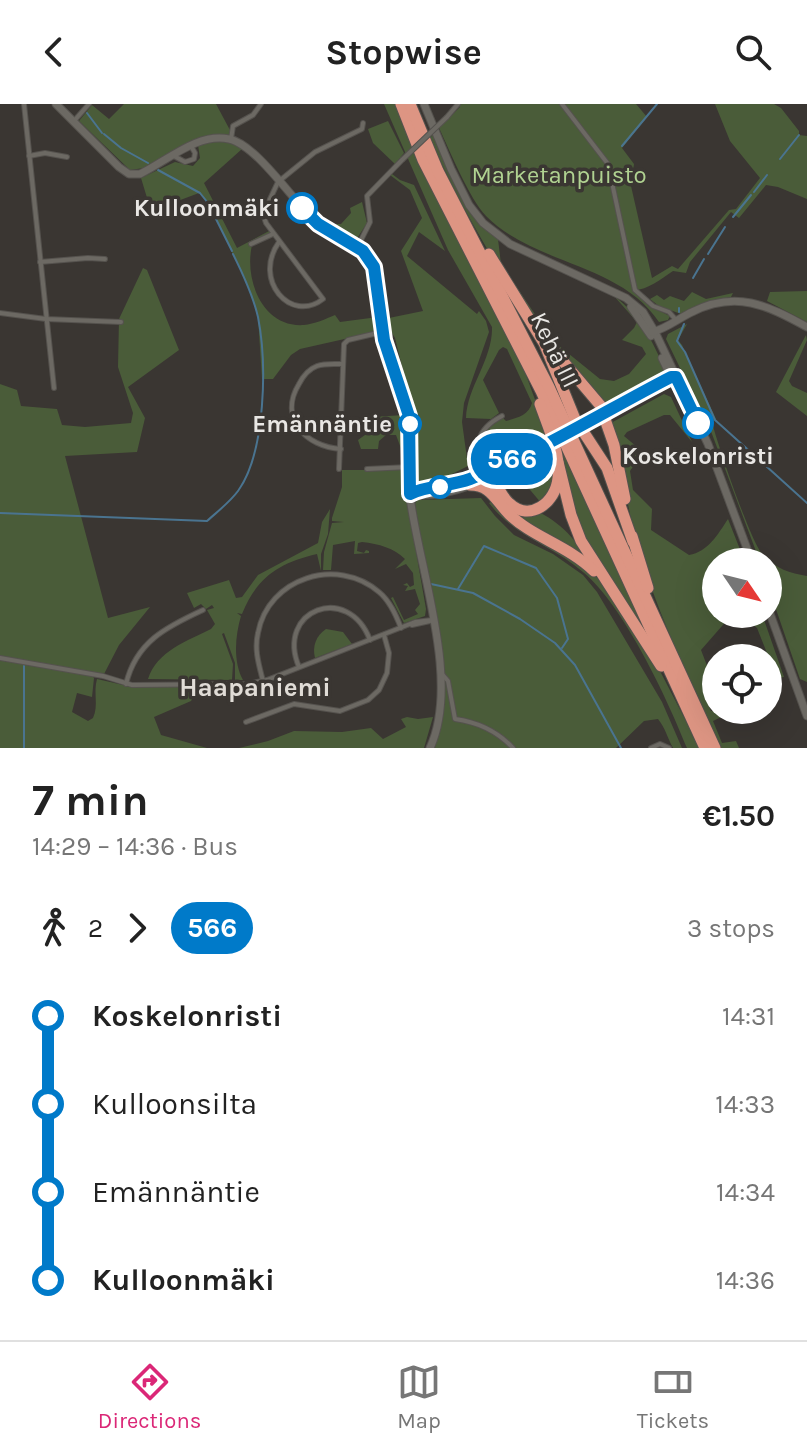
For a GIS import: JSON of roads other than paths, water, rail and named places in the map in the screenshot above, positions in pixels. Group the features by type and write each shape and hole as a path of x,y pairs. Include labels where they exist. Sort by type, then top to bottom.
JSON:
{"highway":[{"name":"Kehä III","path":"401,104 423,160 520,347 705,748"},
{"name":"Kehä III","path":"410,104 451,196 549,387 715,748"},
{"path":"451,196 461,207 528,316 549,354 575,419 612,478 671,652"},
{"path":"528,316 592,393 604,414 618,462 633,542"},
{"path":"520,347 581,541 690,714"},
{"path":"488,473 511,505 521,510 535,509 549,502 557,486 558,462"},
{"path":"488,473 498,501"},
{"path":"470,485 486,487 517,521 572,552 611,589"}],"street":[{"path":"24,104 54,388"},
{"path":"56,104 123,171 136,174 206,139 231,139 249,148 318,224 368,255 374,267 382,332 407,406 410,494 442,674 440,716 430,748"},
{"path":"72,123 89,104"},
{"path":"231,139 233,126 253,115 261,104"},
{"path":"424,104 465,198 483,223 510,244 612,293 653,331 721,478 747,548"},
{"path":"358,246 370,222 367,196 458,104"},
{"path":"562,104 608,164 635,290 653,306 672,314 673,321"},
{"path":"279,242 270,256 268,268 277,291 288,301 306,307 323,299 273,234 263,214 278,182 315,152 362,129 363,123"},
{"path":"174,156 185,162 194,159 191,146"},
{"path":"29,156 45,153 67,157"},
{"path":"251,244 273,234"},
{"path":"40,262 90,257 105,259"},
{"path":"653,331 713,303 739,300 769,308 807,327"},
{"path":"0,313 46,319 121,322"},
{"path":"339,469 345,342 382,332"},
{"path":"341,449 318,445 303,435 291,409 294,392 307,373 320,365 343,364"},
{"path":"410,494 419,489 451,485 488,473 673,378"},
{"path":"488,473 477,448 480,432 502,416"},
{"path":"367,469 409,467"},
{"path":"410,494 449,491 470,485 488,473"},
{"path":"263,681 256,648 262,618 283,590 301,580 330,573 361,580 381,594 391,606 401,628"},
{"path":"299,667 294,652 295,635 300,623 316,611 327,608 348,611 362,622 370,640"},
{"path":"126,684 135,659 151,639 203,610"},
{"path":"0,658 103,676 126,684 213,685 263,681 401,628 426,619 432,620"},
{"path":"775,628 807,716"},
{"path":"246,722 294,704 340,711 368,700 379,690 387,673 389,653 384,635"},
{"path":"442,674 448,681 455,719 492,731 513,748"},
{"path":"651,748 660,744 669,748"}],"waterway":[{"path":"622,146 657,104"},
{"path":"87,113 102,133"},
{"path":"104,134 148,163"},
{"path":"780,159 799,135"},
{"path":"158,170 200,193 232,251"},
{"path":"754,192 767,175"},
{"path":"733,217 751,195"},
{"path":"708,254 725,227"},
{"path":"0,513 207,521 235,495 247,474 259,431 263,358 258,317 233,254"},
{"path":"693,278 704,259"},
{"path":"684,324 677,341 685,352 715,420 807,503"},
{"path":"458,589 484,546 536,568 557,598 568,639 562,648"},
{"path":"431,584 473,593 555,643 575,665 621,748"},
{"path":"24,666 24,748"}],"place":[{"name":"Kulloonmäki","path":"302,208"},
{"name":"Koskelonristi","path":"698,423"},
{"name":"Emännäntie","path":"410,424"}],"district":[{"name":"Haapaniemi","path":"255,687"}],"park label":[{"name":"Marketanpuisto","path":"559,175"}]}
